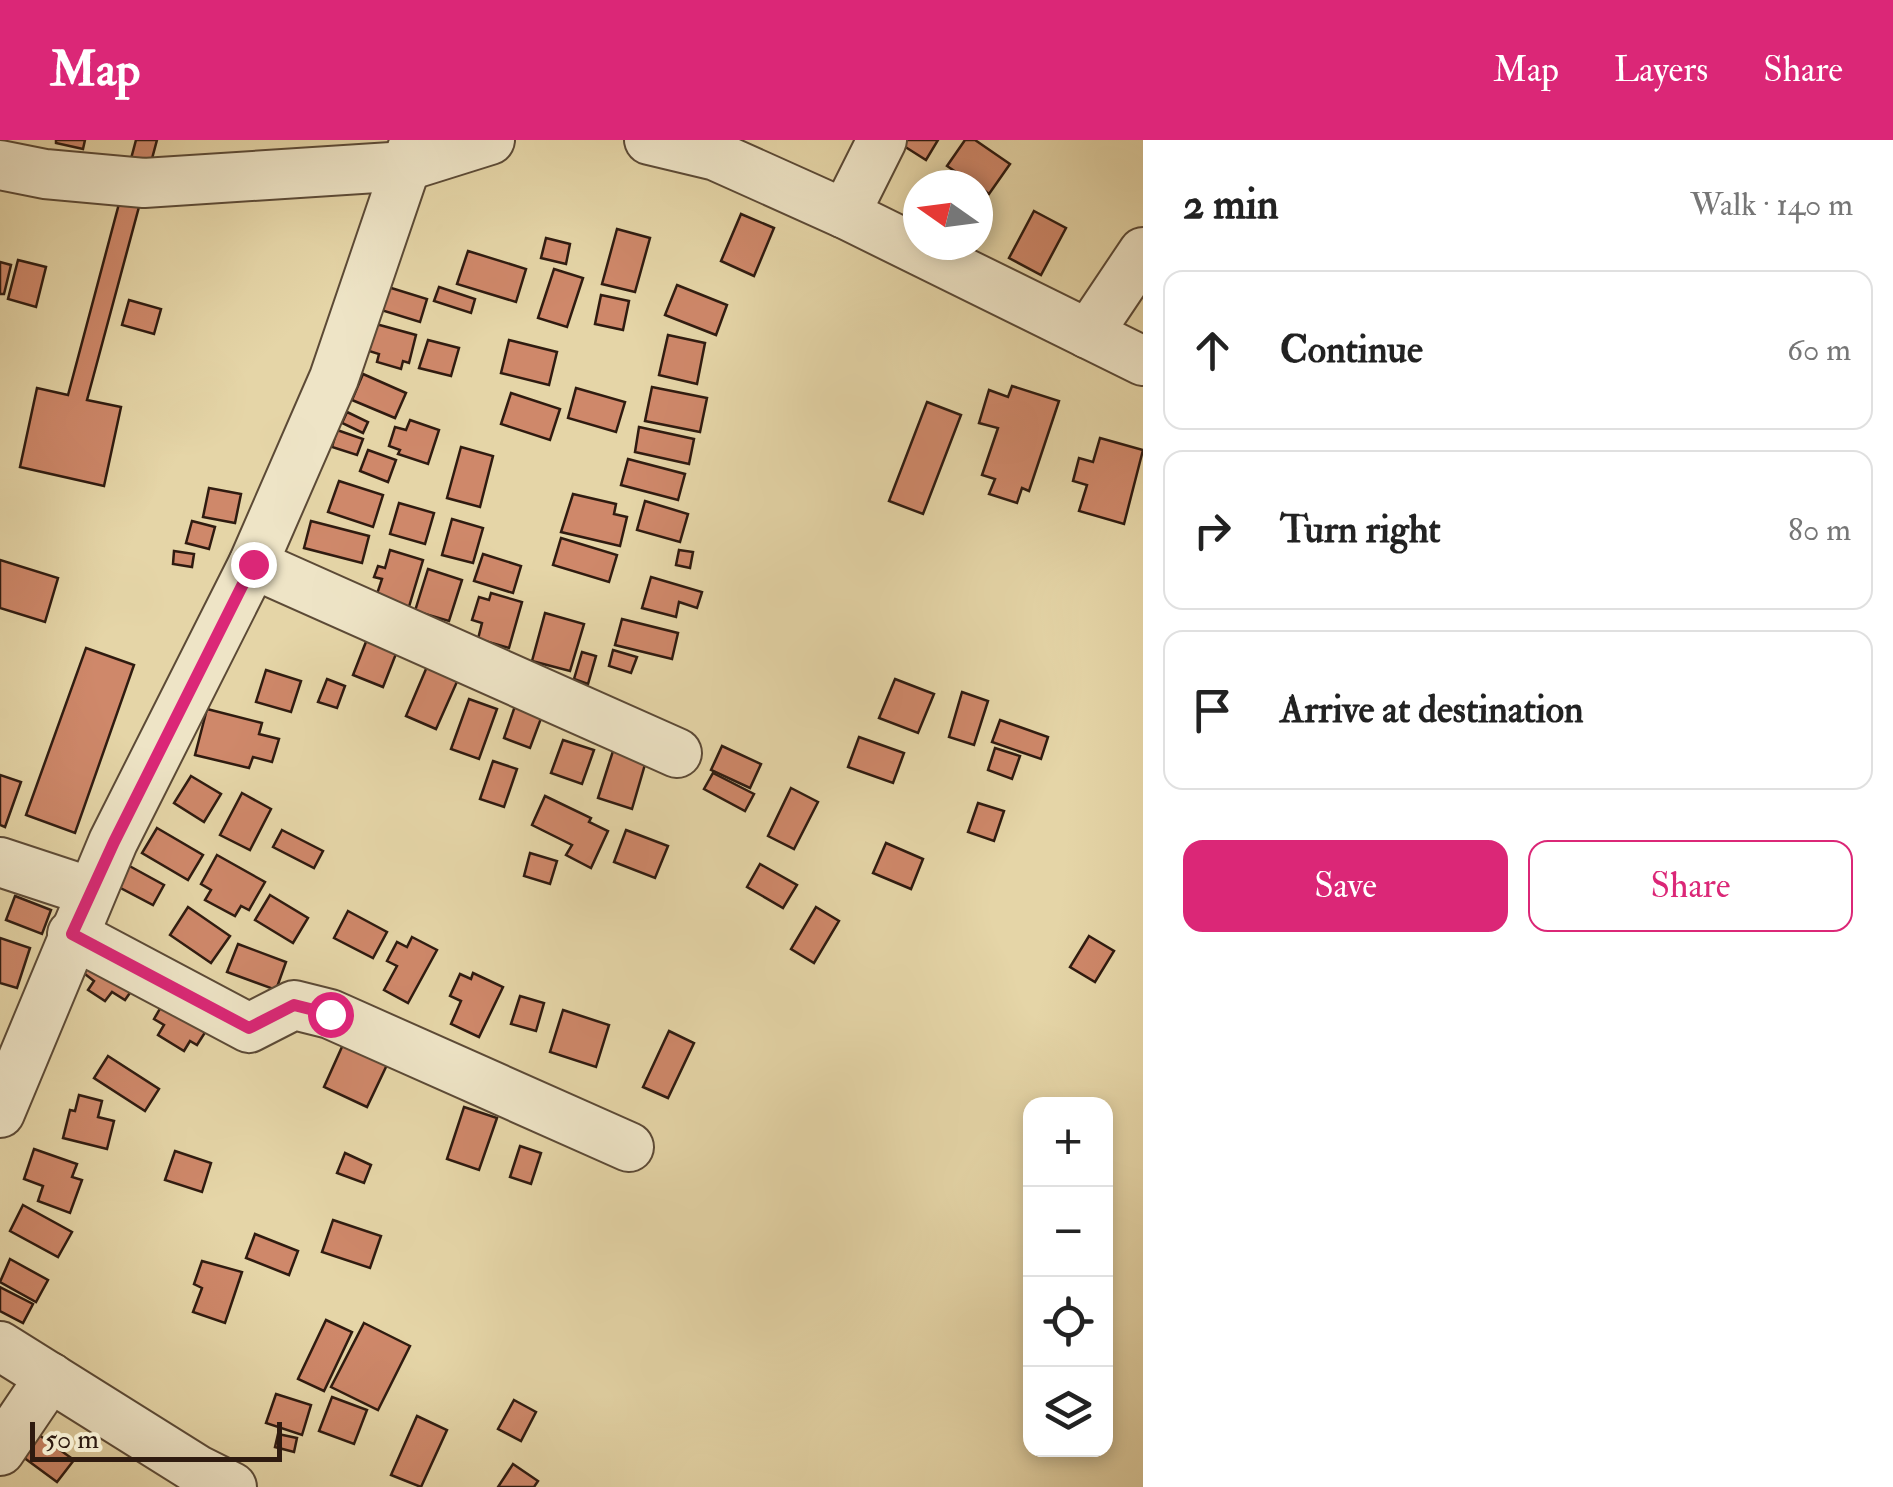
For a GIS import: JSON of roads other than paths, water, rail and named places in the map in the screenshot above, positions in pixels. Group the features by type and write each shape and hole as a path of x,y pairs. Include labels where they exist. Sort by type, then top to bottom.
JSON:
{"street":[{"path":"0,165 44,174 144,183 411,153 490,140"},
{"path":"649,140 716,156 845,214 1143,361"},
{"path":"845,214 882,140"},
{"path":"0,1113 91,892 253,564 334,378 411,153"},
{"path":"1088,334 1143,252"},
{"path":"253,564 678,753"},
{"path":"0,862 91,892"},
{"path":"72,934 249,1028 294,1005 330,1014 629,1147"},
{"path":"0,1346 198,1470 232,1487"},
{"path":"0,1451 50,1377"}]}
